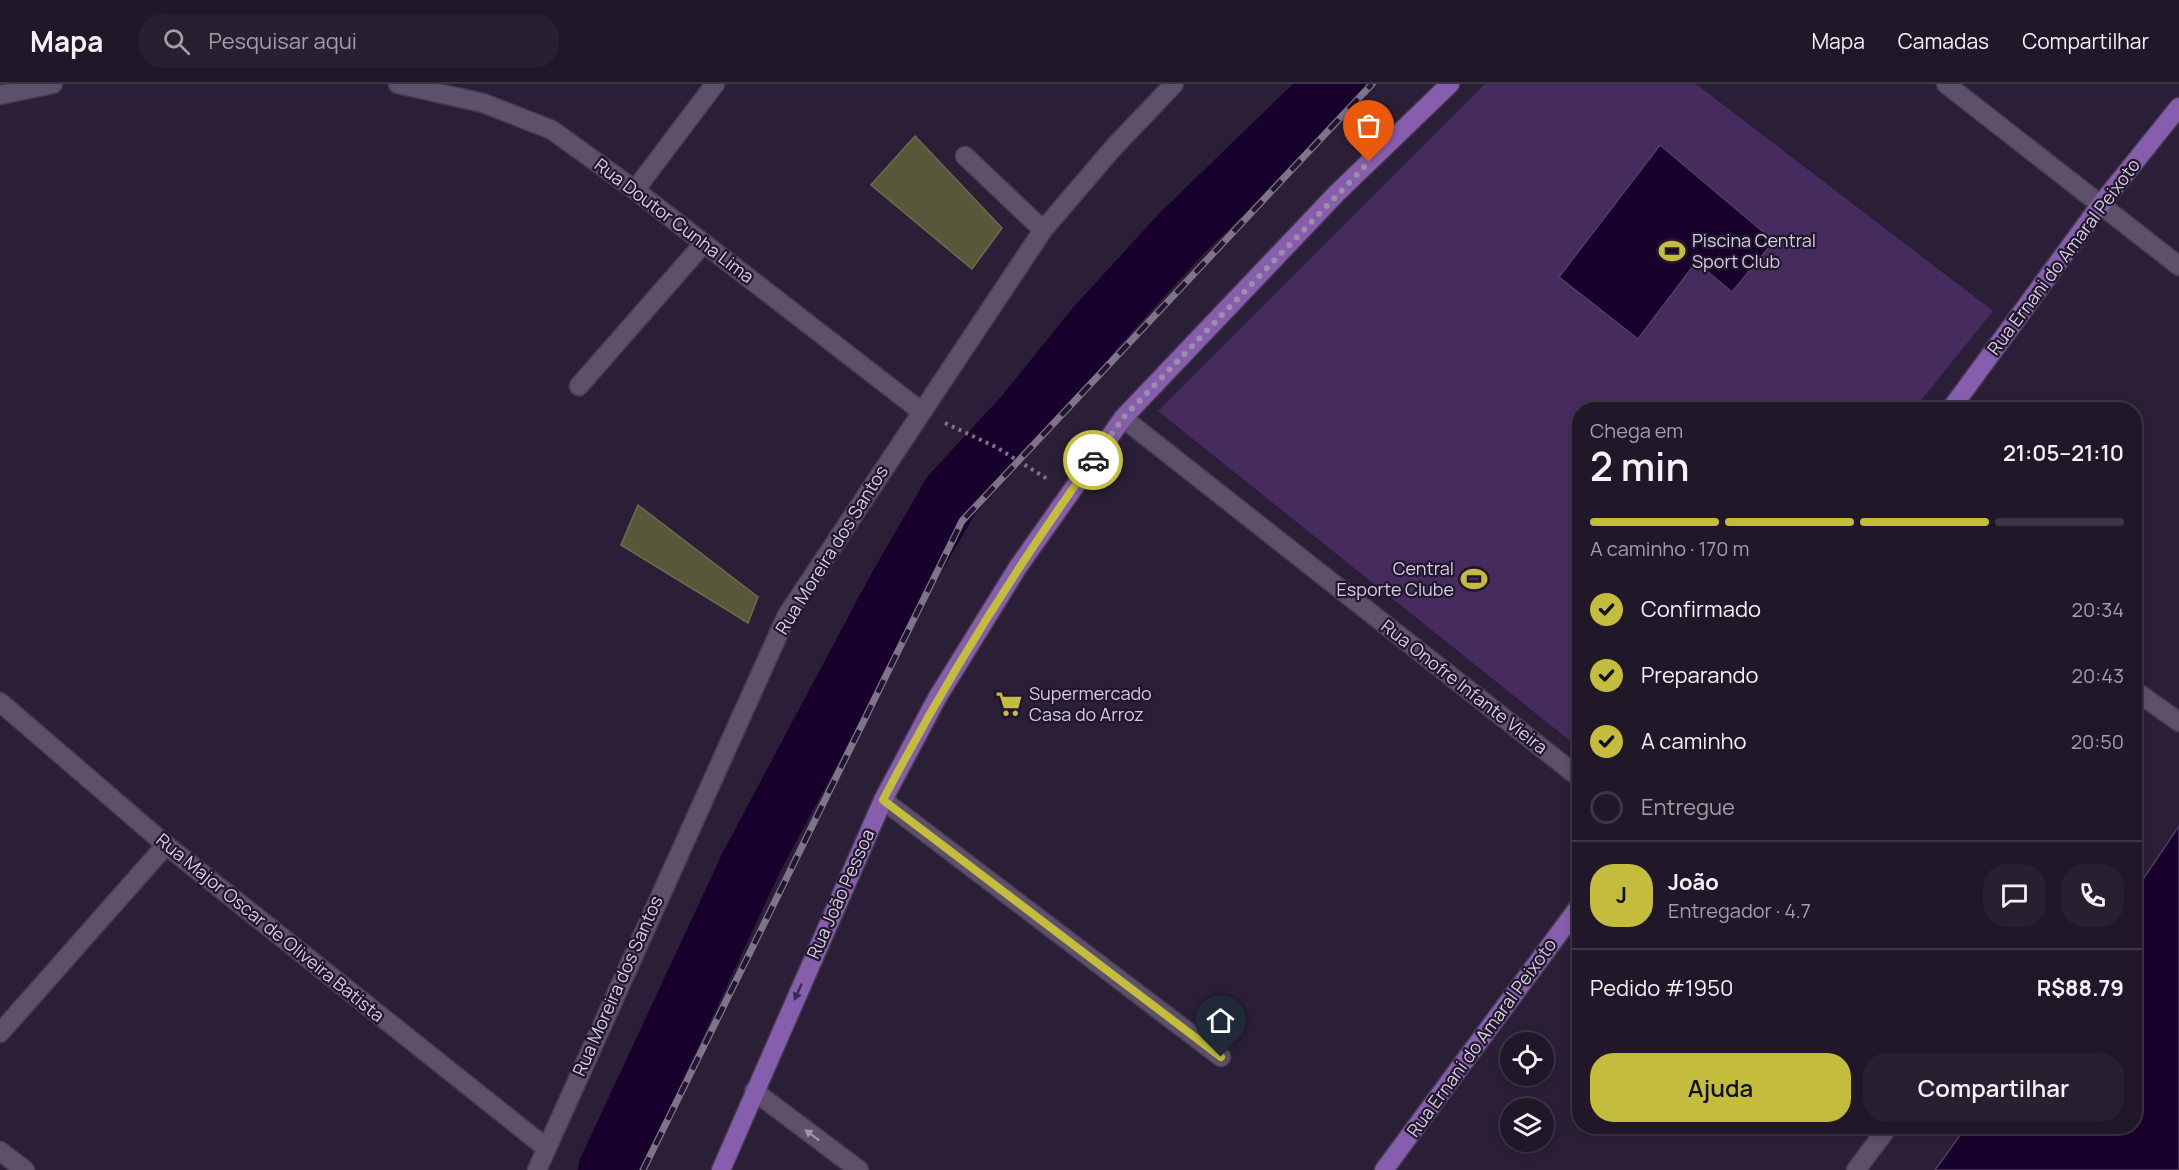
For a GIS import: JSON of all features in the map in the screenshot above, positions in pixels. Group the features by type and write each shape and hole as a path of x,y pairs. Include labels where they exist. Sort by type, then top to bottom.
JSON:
{"main road":[{"name":"Rua João Pessoa","path":"721,1170 883,800 943,688 1018,567 1123,418 1337,193 1449,84"},
{"name":"Rua Ernani do Amaral Peixoto","path":"1956,402 2101,204 2179,107"},
{"name":"Rua Ernani do Amaral Peixoto","path":"1384,1170 1572,916"}],"street":[{"path":"0,95 53,84"},
{"name":"Rua Doutor Cunha Lima","path":"398,84 483,104 552,130 635,190 922,412"},
{"path":"635,190 715,84"},
{"name":"Rua Moreira dos Santos","path":"537,1170 545,1147 787,615 1043,230 1114,147 1174,84"},
{"path":"1946,84 2179,266"},
{"path":"965,156 1043,230"},
{"path":"579,386 704,243"},
{"name":"Rua Onofre Infante Vieira","path":"1123,418 1572,772"},
{"path":"2142,696 2179,723"},
{"name":"Rua Major Oscar de Oliveira Batista","path":"0,702 166,845 545,1147"},
{"path":"883,800 1221,1057"},
{"path":"0,1033 166,845"},
{"path":"754,1091 859,1170"},
{"path":"1856,1170 1883,1134"},
{"path":"0,1151 25,1170"}],"path":[{"path":"922,412 996,447 1070,493"}],"shaded area":[{"name":"Central Esporte Clube","path":"1485,84 1696,84 1993,311 1920,402 1572,402 1572,742 1158,411"},
{"name":"Piscina Central Sport Club","path":"1660,145 1774,241 1732,292 1696,262 1638,339 1559,277"},
{"path":"2179,826 2179,1170 1935,1170 1961,1134 2142,1134 2142,881"}],"building":[{"path":"915,136 1002,228 972,269 871,185"},
{"path":"638,505 758,597 748,623 621,545"}],"waterway":[{"path":"608,1170 751,863 897,589 952,494 1024,416 1095,328 1181,234 1336,84"}],"railway":[{"path":"643,1170 962,521 1372,84"}],"way so far":[{"path":"1093,460 1123,418 1369,162"}],"place":[{"name":"Piscina Central Sport Club","path":"1672,251"},
{"name":"Central Esporte Clube","path":"1474,579"},
{"name":"Supermercado Casa do Arroz","path":"1009,704"}],"route":[{"path":"1093,460 1018,567 937,698 883,800 1221,1057"}]}
